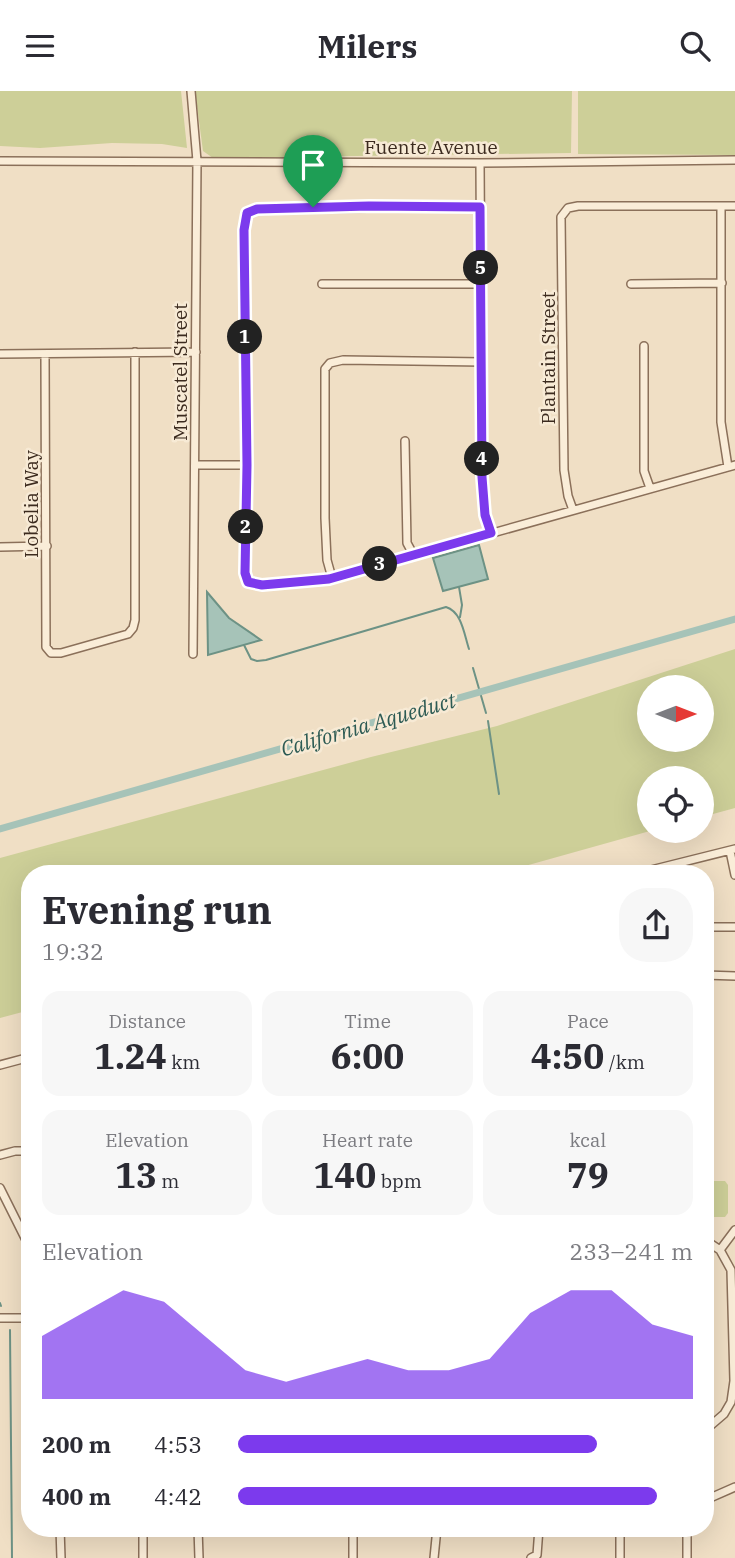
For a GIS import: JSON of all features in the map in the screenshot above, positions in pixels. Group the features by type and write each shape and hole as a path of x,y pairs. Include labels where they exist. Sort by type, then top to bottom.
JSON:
{"street":[{"name":"Muscatel Street","path":"191,91 197,162 193,654"},
{"name":"Fuente Avenue","path":"0,161 480,163 735,160"},
{"path":"480,163 482,477 485,515 491,533"},
{"path":"480,207 257,209 247,213 244,230 247,465 245,573 248,582 262,585 332,579 732,466 721,422 721,206 735,206"},
{"name":"Plantain Street","path":"573,510 564,470 561,217 568,208 721,206"},
{"path":"631,284 722,283"},
{"path":"322,284 482,284"},
{"path":"644,346 644,471 650,488"},
{"name":"Lobelia Way","path":"45,354 46,646 51,653 61,653 128,634 135,620 135,352"},
{"path":"0,354 196,352"},
{"path":"332,579 327,560 325,518 325,369 330,363 343,360 482,362"},
{"path":"405,441 407,543 413,554"},
{"path":"195,465 247,465"},
{"path":"0,547 47,546"},
{"path":"671,865 732,850 735,875"},
{"path":"714,927 735,927"},
{"path":"714,975 735,976"},
{"path":"0,1065 21,1059"},
{"path":"0,1155 21,1152"},
{"path":"0,1188 21,1229"},
{"path":"720,1249 735,1230"},
{"path":"714,1245 720,1249 731,1270 734,1314 734,1381 731,1402 724,1414 714,1423"},
{"path":"0,1318 21,1318"},
{"path":"714,1495 735,1487"},
{"path":"60,1537 61,1558"},
{"path":"143,1537 143,1558"},
{"path":"198,1537 199,1558"},
{"path":"353,1537 353,1558"},
{"path":"435,1558 436,1537"},
{"path":"534,1557 537,1537"},
{"path":"620,1537 620,1558"},
{"path":"687,1558 688,1537"}],"green space":[{"path":"0,91 181,91 187,148 162,144 112,143 40,148 0,146"},
{"path":"195,91 572,91 571,153 213,158 203,151"},
{"path":"578,91 735,91 735,155 578,154"},
{"path":"735,649 735,808 714,814 714,766 637,766 637,835 529,865 21,865 21,1012 0,1018 0,858 371,757 497,726 637,681 637,753 714,753 714,675 655,675"},
{"path":"714,1181 725,1181 728,1185 728,1213 725,1217 714,1217"}],"shaded area":[{"path":"479,545 488,579 443,591 433,558"},
{"path":"207,592 229,618 261,640 208,655"}],"waterway":[{"path":"459,587 462,605 460,617"},
{"path":"244,645 251,659 266,660 446,607 459,619 469,649"},
{"name":"California Aqueduct","path":"0,829 735,619"},
{"name":"California Aqueduct","path":"473,668 486,713"},
{"path":"488,721 499,794"},
{"path":"10,1330 12,1558"}],"route":[{"path":"313,207 480,207 482,477 485,515 491,533 329,579 262,585 248,582 245,573 247,465 244,230 247,213 257,209 313,207"}]}
